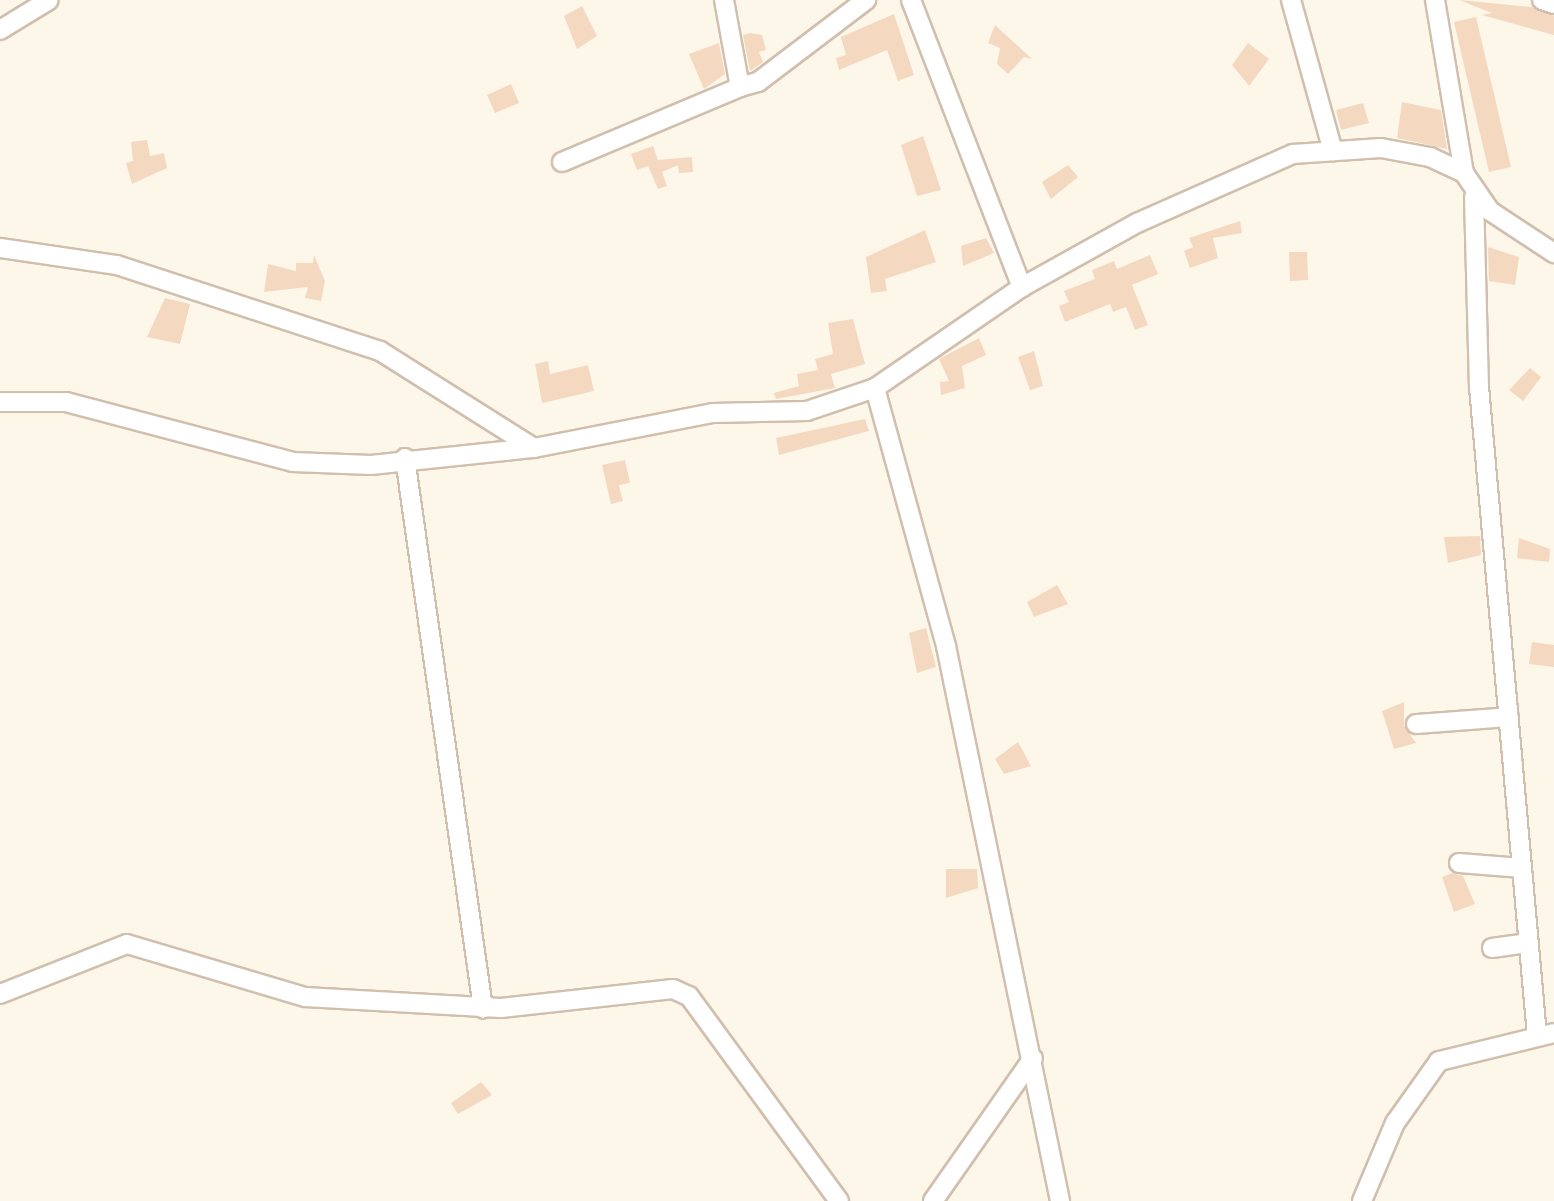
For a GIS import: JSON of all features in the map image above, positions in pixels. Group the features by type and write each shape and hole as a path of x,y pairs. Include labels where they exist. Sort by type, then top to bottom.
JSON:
{"street":[{"path":"0,30 49,0"},
{"path":"724,0 740,87"},
{"path":"562,162 758,82 866,0"},
{"path":"911,0 1022,286"},
{"path":"1291,0 1333,151"},
{"path":"1362,1201 1395,1123 1439,1061 1545,1034 1529,943 1479,387 1474,197 1464,174 1435,0"},
{"path":"1542,0 1554,4"},
{"path":"0,402 30,398 81,405 272,460 371,465 405,458 534,448 713,413 808,412 875,388 1022,286 1226,180 1293,154 1381,148 1430,157 1464,174"},
{"path":"1474,197 1554,254"},
{"path":"0,248 118,265 380,351 534,448"},
{"path":"875,388 946,646 1034,1058 1060,1201"},
{"path":"405,458 483,1008"},
{"path":"1416,724 1509,717"},
{"path":"1459,863 1522,868"},
{"path":"1492,948 1529,943"},
{"path":"0,994 127,944 304,997 483,1008 648,989 689,996 839,1201"},
{"path":"933,1201 1034,1058"}],"building":[{"path":"1459,0 1532,7 1554,16 1554,35 1482,15 1492,13"},
{"path":"582,6 597,36 577,49 564,16"},
{"path":"894,14 914,75 898,81 887,50 839,70 836,58 846,55 841,37"},
{"path":"1476,17 1511,167 1489,172 1454,22"},
{"path":"995,25 1032,59 1024,57 1008,74 997,64 1000,48 988,43"},
{"path":"743,35 762,35 766,50 759,52 763,62 750,71"},
{"path":"719,43 725,74 704,89 689,54"},
{"path":"1248,43 1269,59 1249,86 1232,65"},
{"path":"511,84 519,103 495,113 487,95"},
{"path":"1402,102 1441,110 1447,149 1397,138"},
{"path":"1363,103 1369,123 1341,130 1336,110"},
{"path":"923,136 941,190 917,196 901,145"},
{"path":"147,140 150,156 164,153 167,168 132,184 126,163 133,161 131,142"},
{"path":"653,146 658,160 692,157 693,172 679,173 678,165 662,172 667,186 658,189 648,166 637,170 631,154"},
{"path":"1068,165 1078,177 1051,199 1042,182"},
{"path":"1240,221 1242,233 1213,238 1218,258 1190,268 1184,251 1193,247 1189,238"},
{"path":"925,230 936,262 885,279 887,291 871,293 866,257"},
{"path":"986,238 994,253 963,266 961,246"},
{"path":"1488,247 1519,257 1515,285 1489,281"},
{"path":"1289,252 1307,252 1308,280 1290,281"},
{"path":"314,255 325,281 321,301 305,298 308,287 264,292 268,264 296,271 296,263 313,263"},
{"path":"1150,255 1158,274 1132,285 1148,325 1135,330 1126,307 1113,312 1110,304 1065,322 1059,306 1069,302 1064,291 1095,279 1092,270 1114,261 1117,269"},
{"path":"165,298 190,304 180,344 147,337"},
{"path":"853,319 865,364 831,374 835,388 776,399 774,393 799,386 797,374 818,370 815,359 833,354 828,323"},
{"path":"979,338 986,355 962,366 965,388 941,395 940,382 949,381 939,359"},
{"path":"1034,351 1043,386 1030,390 1018,357"},
{"path":"548,361 550,374 588,365 594,391 542,403 535,364"},
{"path":"1530,368 1541,377 1523,401 1509,390"},
{"path":"865,419 869,431 779,455 776,438"},
{"path":"625,460 630,483 619,485 623,501 611,504 602,465"},
{"path":"1480,536 1481,555 1448,563 1444,537"},
{"path":"1519,538 1550,549 1549,562 1517,558"},
{"path":"1057,585 1068,604 1034,617 1027,602"},
{"path":"926,628 936,667 917,673 909,633"},
{"path":"1532,642 1554,645 1554,667 1529,664"},
{"path":"1404,702 1404,726 1416,743 1394,749 1382,711"},
{"path":"1018,742 1031,766 1004,774 995,759"},
{"path":"946,869 977,869 978,888 946,898"},
{"path":"1452,873 1463,876 1475,904 1454,912 1442,877"},
{"path":"481,1082 492,1095 458,1114 451,1103"}]}
